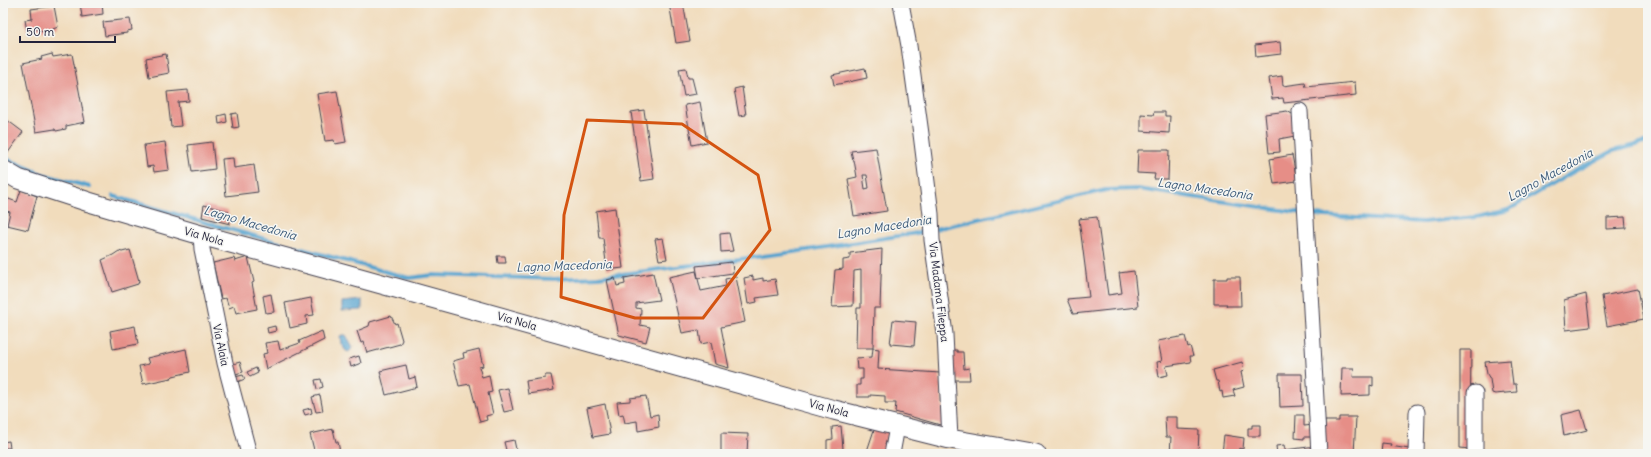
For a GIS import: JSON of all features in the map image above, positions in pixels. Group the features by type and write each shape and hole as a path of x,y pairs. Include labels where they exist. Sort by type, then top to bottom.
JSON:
{"street":[{"name":"Via Madama Fileppa","path":"901,3 909,46 921,134 931,214 932,240 945,334 950,439"},
{"path":"1300,111 1319,454"},
{"name":"Via Nola","path":"3,170 18,179 89,202 201,235 897,427 950,439 1036,454"},
{"name":"Via Alaia","path":"201,235 202,249 225,363 250,454"},
{"path":"1475,393 1475,454"},
{"path":"1416,454 1417,412"},
{"path":"892,454 897,427"}],"highlighted area":[{"path":"587,120 682,124 758,175 770,230 703,318 635,318 561,297 564,215"}],"water":[{"path":"362,300 362,310 342,311 342,302"},
{"path":"346,335 353,347 349,352 346,351 341,344 340,336"}],"building":[{"path":"80,3 102,3 103,14 82,17"},
{"path":"669,3 683,3 690,41 676,43"},
{"path":"54,6 58,27 46,32 36,29 27,31 25,20 32,19 31,9"},
{"path":"130,19 132,30 127,31 127,33 105,36 103,22"},
{"path":"1280,42 1281,54 1256,57 1255,45"},
{"path":"52,54 53,57 72,54 85,122 66,126 66,129 36,132 23,63 42,59 41,57"},
{"path":"166,54 169,73 149,77 146,58"},
{"path":"686,68 688,78 692,78 696,94 684,96 679,69"},
{"path":"865,68 867,78 834,85 832,75"},
{"path":"1282,76 1283,86 1305,83 1306,87 1355,82 1356,95 1284,103 1283,98 1272,99 1269,78"},
{"path":"742,87 746,115 739,116 734,89"},
{"path":"188,90 189,101 178,102 181,126 171,127 167,92"},
{"path":"337,91 346,142 335,144 334,140 325,141 317,94"},
{"path":"700,102 707,142 692,145 685,105"},
{"path":"644,110 654,179 641,181 631,112"},
{"path":"1287,111 1297,117 1300,135 1279,139 1280,152 1269,153 1265,114"},
{"path":"1154,112 1165,112 1165,116 1170,116 1169,133 1141,131 1141,114 1153,115"},
{"path":"237,113 239,127 233,128 231,114"},
{"path":"226,114 227,122 219,124 218,116"},
{"path":"3,117 23,132 7,154 3,151"},
{"path":"165,142 169,170 154,172 153,166 147,167 144,145"},
{"path":"212,142 215,169 192,172 188,145"},
{"path":"876,148 887,211 854,216 848,179 857,177 851,151","holes":["863,175 867,175 869,188 865,189"]},
{"path":"1138,150 1169,150 1168,179 1154,179 1155,174 1137,173"},
{"path":"1292,155 1297,181 1274,184 1270,159"},
{"path":"233,158 234,168 254,165 258,192 226,196 222,159"},
{"path":"21,190 37,196 28,230 7,225 10,212 3,210 3,197 17,202"},
{"path":"204,205 228,211 230,224 202,217"},
{"path":"615,208 623,268 607,270 603,238 599,238 596,211"},
{"path":"1097,217 1108,295 1122,293 1119,273 1134,271 1138,307 1073,314 1067,299 1089,297 1079,219"},
{"path":"1625,217 1626,228 1607,229 1607,218"},
{"path":"729,233 733,251 721,252 720,234"},
{"path":"663,238 667,259 659,260 655,239"},
{"path":"882,249 880,308 874,308 873,348 856,348 857,308 861,308 861,270 854,271 853,306 832,307 835,270 843,269 843,260 850,259 850,253"},
{"path":"130,250 139,281 138,284 112,292 102,260 119,251 122,252"},
{"path":"497,256 505,256 506,263 498,263"},
{"path":"248,257 254,282 252,283 257,309 236,313 234,306 229,308 226,298 221,299 213,263 234,258 235,261"},
{"path":"732,262 733,273 698,278 696,266"},
{"path":"696,271 701,291 726,286 725,279 736,277 745,322 721,327 729,368 715,364 711,342 701,344 699,330 682,333 669,277"},
{"path":"653,273 659,300 636,303 636,308 641,309 640,325 650,327 646,342 619,335 607,280 615,278 617,286 625,284 624,278"},
{"path":"753,276 753,280 763,278 763,281 775,279 778,295 756,298 757,302 748,304 744,278"},
{"path":"1227,277 1240,277 1241,306 1214,304 1214,279 1227,279"},
{"path":"1638,289 1644,319 1607,326 1602,296"},
{"path":"271,294 274,312 266,313 263,296"},
{"path":"1586,294 1590,327 1566,330 1564,300"},
{"path":"311,298 314,315 306,316 307,324 290,328 285,303"},
{"path":"391,316 395,324 397,323 402,340 400,344 367,353 364,342 361,343 357,331 369,326 370,322"},
{"path":"893,320 916,322 914,346 890,344"},
{"path":"135,326 138,344 113,349 110,331"},
{"path":"275,326 276,331 268,333 267,328"},
{"path":"322,331 324,340 266,369 263,354 267,353 265,343 278,341 280,350 300,343 299,341"},
{"path":"1185,336 1188,347 1190,346 1193,356 1190,356 1191,362 1166,366 1168,375 1159,377 1157,362 1162,361 1158,341"},
{"path":"873,348 879,349 878,369 940,373 944,426 895,412 896,403 885,403 885,396 870,395 870,397 857,397 857,385 860,385 860,379 863,379 863,369 857,369 856,358 872,357"},
{"path":"186,349 190,372 143,384 139,366 149,364 147,358"},
{"path":"479,349 483,366 479,367 482,377 489,375 492,392 488,393 493,414 486,416 487,420 480,422 470,384 459,386 453,361 464,358 463,353"},
{"path":"950,350 963,352 964,369 969,368 970,380 951,380"},
{"path":"1460,350 1471,350 1470,449 1460,448"},
{"path":"359,356 361,363 351,367 349,359"},
{"path":"1510,360 1513,384 1516,384 1517,392 1492,393 1485,362"},
{"path":"240,362 243,372 235,374 233,364"},
{"path":"1242,362 1244,371 1241,372 1244,387 1233,390 1235,396 1223,398 1222,391 1220,392 1218,381 1216,381 1213,370"},
{"path":"406,365 409,379 415,377 417,387 386,395 380,371"},
{"path":"256,368 258,373 250,377 247,372"},
{"path":"1342,368 1354,368 1353,377 1373,377 1373,386 1370,385 1370,395 1341,396"},
{"path":"1279,374 1302,374 1303,406 1280,407"},
{"path":"243,375 245,379 237,382 235,377"},
{"path":"545,375 551,375 554,390 528,394 526,381 545,378"},
{"path":"321,379 323,387 317,389 315,380"},
{"path":"508,388 513,410 504,412 498,390"},
{"path":"320,395 323,411 316,412 312,397"},
{"path":"646,396 650,416 658,414 659,427 638,431 637,421 625,423 623,414 619,415 617,402 630,401 630,398"},
{"path":"605,404 610,434 593,437 587,408"},
{"path":"311,408 312,413 305,415 303,410"},
{"path":"1581,410 1587,430 1564,436 1561,415"},
{"path":"1296,415 1304,415 1304,426 1314,425 1315,437 1304,437 1304,439 1295,438"},
{"path":"1165,417 1177,417 1177,429 1199,430 1198,454 1170,454 1171,437 1166,437"},
{"path":"1339,417 1356,417 1354,454 1323,454 1325,421 1339,421"},
{"path":"1252,425 1260,425 1260,436 1248,436 1248,428 1252,428"},
{"path":"841,426 843,449 827,450 827,440 833,439 832,427"},
{"path":"875,427 890,430 885,445 888,445 888,454 866,454"},
{"path":"333,429 340,452 315,454 310,434"},
{"path":"721,433 748,434 747,454 721,454"},
{"path":"1224,435 1244,438 1243,449 1239,448 1238,454 1222,454"},
{"path":"514,440 517,454 507,454 504,442"},
{"path":"9,441 10,448 3,448 3,442"},
{"path":"1382,443 1409,449 1409,454 1381,454"},
{"path":"1284,445 1285,450 1316,446 1316,454 1277,454 1276,446"}],"waterway":[{"name":"Lagno Macedonia","path":"1309,214 1423,222 1477,217 1508,210 1573,172 1613,151 1648,142"},
{"name":"Lagno Macedonia","path":"3,157 42,174 90,187"},
{"name":"Lagno Macedonia","path":"935,229 1106,190 1138,189 1302,213"},
{"name":"Lagno Macedonia","path":"113,196 409,278 433,275 554,279 598,277 794,252 928,231"}]}
